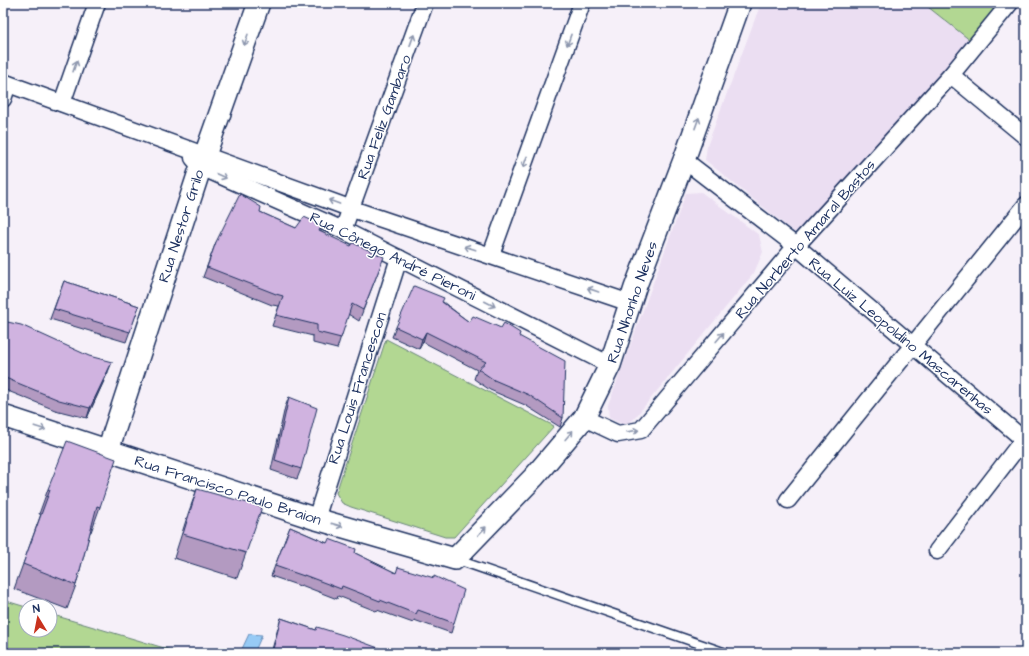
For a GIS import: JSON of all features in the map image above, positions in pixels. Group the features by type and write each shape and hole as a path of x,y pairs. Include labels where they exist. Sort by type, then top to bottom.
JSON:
{"street":[{"path":"62,103 97,3"},
{"name":"Rua Nestor Grilo","path":"108,450 203,161 259,3"},
{"name":"Rua Feliz Gambaro","path":"343,230 352,209 425,3"},
{"path":"491,255 582,3"},
{"name":"Rua Nhonho Neves","path":"455,559 534,477 584,418 610,365 630,303 684,160 740,3"},
{"name":"Rua Norberto Amaral Bastos","path":"584,418 618,434 641,430 796,246 950,75 1010,3"},
{"path":"950,75 1026,137"},
{"name":"Rua Cônego André Pieroni","path":"5,88 62,103 179,145 203,161 610,365"},
{"name":"Rua Luiz Leopoldino Mascarenhas","path":"684,160 796,246 1024,438"},
{"name":"Rua Cônego André Pieroni","path":"203,161 491,255 630,303"},
{"path":"788,500 1026,205"},
{"name":"Rua Louis Francescon","path":"316,518 399,258"},
{"name":"Rua Francisco Paulo Braion","path":"3,416 316,518 455,559"},
{"path":"937,550 1024,438"}],"lane":[{"path":"455,559 726,653"}],"shaded area":[{"path":"761,3 923,3 971,41 802,229 794,232 705,160 707,146"},
{"path":"701,192 759,235 763,252 754,273 633,420 624,425 609,418 608,406 686,193"}],"green space":[{"path":"923,3 1004,3 971,41"},
{"path":"386,339 554,426 454,537 445,537 351,507 342,503 336,493"},
{"path":"3,600 18,605 18,638 58,638 58,616 181,653 3,653"}],"water":[{"path":"249,634 262,635 254,653 242,649"}],"building":[{"path":"240,194 261,207 260,212 296,228 304,217 322,225 319,231 351,246 353,243 384,257 363,310 352,304 341,338 317,332 317,325 276,315 283,296 207,267 216,242"},
{"path":"64,281 139,306 130,332 54,309"},
{"path":"414,286 444,298 442,302 469,322 473,316 501,328 504,323 520,333 519,336 565,361 563,418 529,395 494,380 478,369 486,362 426,332 422,339 396,327"},
{"path":"3,321 21,325 89,356 112,362 90,408 59,400 3,377"},
{"path":"289,397 317,408 301,469 275,460"},
{"path":"67,441 116,459 100,507 97,506 76,585 23,564 50,490 48,489"},
{"path":"197,489 262,507 246,553 183,534"},
{"path":"290,527 327,543 329,539 356,549 355,553 396,573 398,567 434,578 434,576 464,590 454,623 418,610 416,614 342,586 341,589 275,566"},
{"path":"281,618 316,630 317,627 343,635 392,653 272,653"}]}
